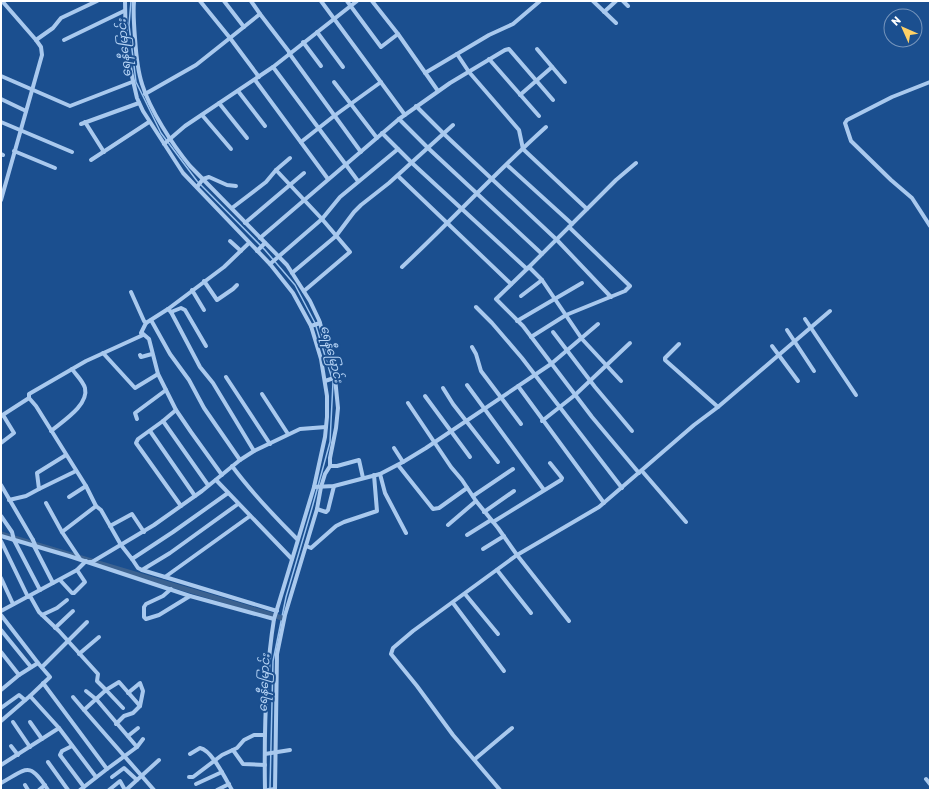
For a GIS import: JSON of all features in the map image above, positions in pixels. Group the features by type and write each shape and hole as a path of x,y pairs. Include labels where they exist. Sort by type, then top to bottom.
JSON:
{"street":[{"path":"1,200 42,56 41,47 36,40 2,1"},
{"path":"36,40 53,28 61,18 97,1"},
{"path":"125,1 124,11 126,50 132,82 139,103 149,122 183,173 271,264 293,292 311,326 326,381 326,427 321,458 314,487 274,619 268,662 265,735 265,790"},
{"path":"134,1 134,33 137,61 145,94 170,138 190,166 232,208 277,257 287,265 310,301 319,323 335,378 338,408 330,466 325,474 321,487 317,510 285,615 277,654 273,790"},
{"path":"200,1 259,77"},
{"path":"224,1 244,27"},
{"path":"259,1 253,3 260,14 361,152"},
{"path":"322,1 405,114"},
{"path":"347,1 381,47 398,34"},
{"path":"164,143 202,115 273,67 303,42 358,1"},
{"path":"372,1 398,34 438,91"},
{"path":"425,73 489,35 513,24 540,1"},
{"path":"593,1 616,23"},
{"path":"604,12 616,1"},
{"path":"623,1 628,6"},
{"path":"64,40 124,11"},
{"path":"145,94 196,65 260,14"},
{"path":"317,32 343,67"},
{"path":"303,42 321,66"},
{"path":"537,49 565,82"},
{"path":"260,238 405,114 438,91 505,50 509,50 553,100"},
{"path":"457,54 469,72 519,130 523,149 587,209"},
{"path":"489,59 539,116"},
{"path":"273,67 358,181"},
{"path":"520,95 552,67"},
{"path":"1,76 70,106 132,82"},
{"path":"255,80 328,179"},
{"path":"334,82 377,138"},
{"path":"301,142 381,82"},
{"path":"930,82 892,97 847,120 845,123 851,142 912,198 930,226"},
{"path":"238,91 265,126"},
{"path":"1,99 26,111"},
{"path":"104,152 83,123 139,103"},
{"path":"220,103 247,138"},
{"path":"416,106 491,179 557,240 611,297"},
{"path":"202,115 231,148"},
{"path":"399,119 542,254"},
{"path":"1,122 72,152"},
{"path":"91,160 149,122"},
{"path":"292,273 336,236 354,212 398,176 453,125"},
{"path":"402,267 447,224 476,193 546,127"},
{"path":"382,133 412,163 542,280 582,339 621,381"},
{"path":"271,264 277,257 322,219 340,197 398,148"},
{"path":"14,151 55,168"},
{"path":"232,208 266,182 276,170 290,158"},
{"path":"636,163 496,299 531,337 575,395 686,522"},
{"path":"507,165 630,284 625,291 567,317 531,337"},
{"path":"276,170 322,219 350,252 304,292"},
{"path":"245,223 304,173"},
{"path":"398,176 511,284"},
{"path":"196,186 209,177 228,185 236,186"},
{"path":"230,241 241,251"},
{"path":"257,250 265,243"},
{"path":"170,311 192,291 251,244"},
{"path":"521,296 542,280"},
{"path":"205,282 217,300 237,285"},
{"path":"517,321 582,283"},
{"path":"192,291 204,310"},
{"path":"131,292 146,323 145,335 158,374 176,410 190,432 222,475"},
{"path":"476,307 509,342 622,488"},
{"path":"146,323 170,311 181,308 185,310 206,346"},
{"path":"170,311 200,368 213,383 254,452"},
{"path":"500,790 446,725 391,654 393,648 497,570 516,553 563,529 596,509 830,311"},
{"path":"805,319 856,395"},
{"path":"152,320 170,354 189,380 204,408 240,460"},
{"path":"311,326 319,323"},
{"path":"314,487 334,486 383,473 398,465 434,443 551,364 598,324"},
{"path":"787,330 814,371"},
{"path":"553,332 590,381 632,431"},
{"path":"1,443 14,433 2,415 86,361 105,355 145,335"},
{"path":"542,421 575,395 630,343"},
{"path":"679,344 665,358 665,360 718,407"},
{"path":"472,346 481,371 521,424"},
{"path":"772,346 798,381"},
{"path":"140,355 141,357 152,354"},
{"path":"105,355 135,388 158,374"},
{"path":"51,431 79,408 84,398 85,389 73,370"},
{"path":"226,377 270,444"},
{"path":"326,381 334,378"},
{"path":"467,385 544,490"},
{"path":"518,386 542,421 604,502"},
{"path":"443,388 453,404 467,420 498,462"},
{"path":"137,419 135,413 166,390"},
{"path":"262,394 288,434"},
{"path":"425,396 470,458"},
{"path":"29,397 86,486 96,506 138,568 277,611"},
{"path":"408,403 434,443 476,502 569,621"},
{"path":"176,410 138,439 137,444 181,506"},
{"path":"163,421 208,486"},
{"path":"1,611 60,580 89,562 144,532 195,496 240,460 254,452 300,429 326,427"},
{"path":"150,431 195,496"},
{"path":"394,448 403,462"},
{"path":"39,489 37,473 66,455"},
{"path":"330,466 337,466 359,460 363,478"},
{"path":"467,535 562,480 550,463"},
{"path":"398,465 433,509 439,508 467,488"},
{"path":"232,466 257,497 297,539"},
{"path":"473,496 513,469"},
{"path":"9,500 26,496 76,471"},
{"path":"383,473 385,493 406,533"},
{"path":"306,546 311,548 328,532 344,522 377,511 374,475"},
{"path":"216,480 292,559"},
{"path":"1,485 24,522 53,583"},
{"path":"69,497 86,486"},
{"path":"317,510 327,511 334,486"},
{"path":"484,512 514,490"},
{"path":"132,559 228,493"},
{"path":"448,525 476,502"},
{"path":"46,503 62,532 80,559"},
{"path":"142,570 170,554 238,504"},
{"path":"62,532 96,506"},
{"path":"110,526 132,514 144,532"},
{"path":"1,516 12,532 14,540 40,590"},
{"path":"166,577 250,516"},
{"path":"1,536 80,559 190,596 274,619"},
{"path":"483,549 504,536"},
{"path":"1,542 36,608 98,674 97,681 123,708"},
{"path":"60,580 72,593 74,593 84,582 77,570"},
{"path":"497,570 531,613"},
{"path":"2,580 13,604"},
{"path":"171,589 163,596 146,604 144,607 144,617 146,620 159,615 190,596"},
{"path":"465,594 498,634"},
{"path":"42,615 57,608 67,600"},
{"path":"453,603 504,671"},
{"path":"55,628 73,611"},
{"path":"1,615 50,677 1,720"},
{"path":"42,667 87,622"},
{"path":"1,630 31,667"},
{"path":"79,654 99,637"},
{"path":"1,652 19,675"},
{"path":"1,690 19,675 38,663"},
{"path":"84,710 106,690 118,682 140,706"},
{"path":"43,683 107,769"},
{"path":"116,724 124,716 133,713 140,706 143,691 140,684 128,693"},
{"path":"86,691 96,700 137,747"},
{"path":"1,708 19,695 25,700"},
{"path":"30,696 59,728 96,777"},
{"path":"73,697 154,790"},
{"path":"13,722 30,747"},
{"path":"30,722 42,739"},
{"path":"1,765 59,728"},
{"path":"128,736 138,728"},
{"path":"475,759 512,728"},
{"path":"189,777 193,777 214,760 233,750 249,737 265,735"},
{"path":"72,746 62,751 60,755 82,788 137,747 143,739"},
{"path":"11,746 18,755"},
{"path":"190,754 197,749 203,748 214,760 232,790"},
{"path":"233,750 243,764 265,766"},
{"path":"265,754 290,750"},
{"path":"109,790 120,781 126,790 160,760"},
{"path":"48,762 68,790"},
{"path":"112,777 124,768 137,780"},
{"path":"1,783 17,772 29,770 35,772 48,790"},
{"path":"196,784 222,772"},
{"path":"926,779 930,784"},
{"path":"217,790 228,784"},
{"path":"25,785 28,790"},
{"path":"39,790 45,785"}],"waterway":[{"name":"ရေနီမြောင်း","path":"131,1 129,25 136,82 161,133 197,181 265,250 295,285 315,323 333,382 330,442 286,597 273,661 270,788"},
{"path":"1,534 282,618"}]}
